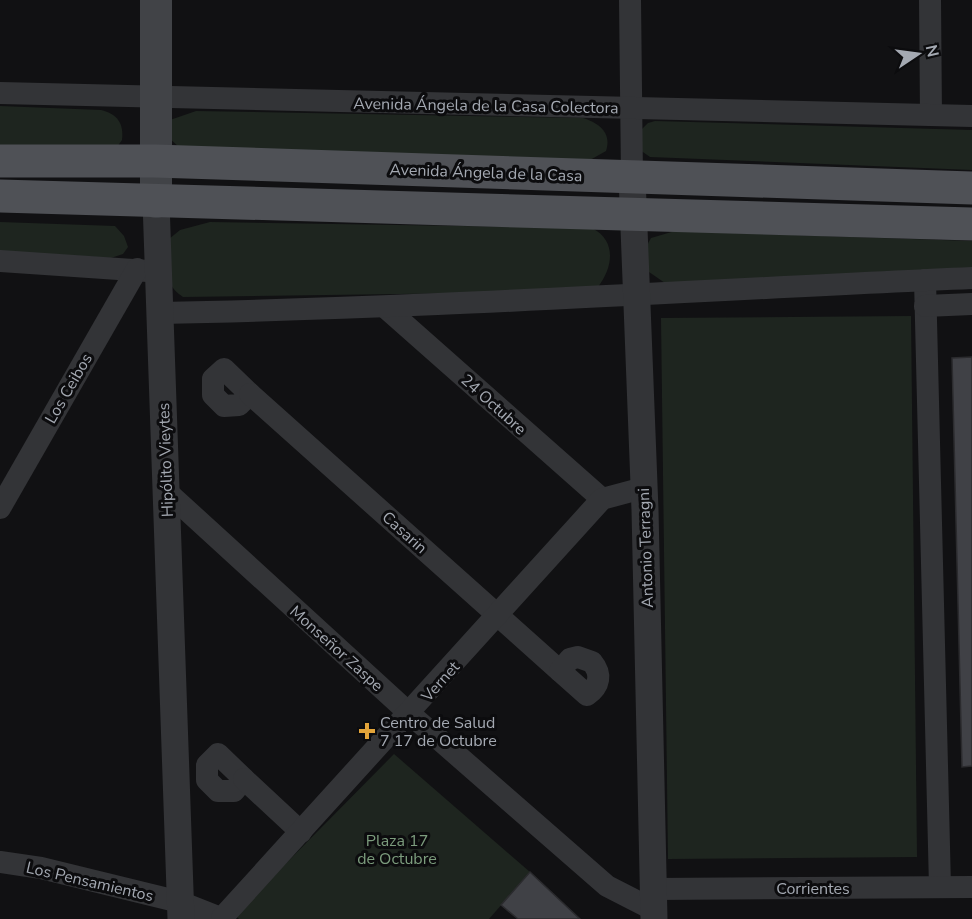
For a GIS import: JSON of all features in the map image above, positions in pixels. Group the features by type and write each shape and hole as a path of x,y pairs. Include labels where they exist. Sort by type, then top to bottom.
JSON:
{"main road":[{"name":"Hipólito Vieytes","path":"156,0 156,202"},
{"name":"Avenida Ángela de la Casa","path":"0,161 155,161 972,188"},
{"path":"0,196 972,224"}],"street":[{"path":"630,0 632,177"},
{"path":"930,0 931,115"},
{"name":"Avenida Ángela de la Casa Colectora","path":"0,93 972,116"},
{"name":"Antonio Terragni","path":"632,177 654,906"},
{"name":"Hipólito Vieytes","path":"156,202 148,271 160,313 181,911"},
{"path":"0,261 148,271"},
{"name":"Los Ceibos","path":"0,508 148,271"},
{"path":"160,313 386,308 635,293 972,278"},
{"path":"924,280 940,887"},
{"path":"925,306 972,304"},
{"name":"24 Octubre","path":"386,308 602,499"},
{"name":"Casarin","path":"250,394 560,671"},
{"path":"602,499 643,488"},
{"name":"Monseñor Zaspe","path":"166,491 410,714 607,886 654,906"},
{"name":"Vernet","path":"223,919 500,615 602,499"},
{"path":"244,779 301,832"},
{"name":"Los Pensamientos","path":"0,861 41,868 181,911 223,919"},
{"name":"Corrientes","path":"654,906 940,887 972,887"}],"green space":[{"path":"0,106 101,110 118,120 122,129 122,140 117,147 0,151"},
{"path":"196,111 583,118 603,130 606,134 607,145 606,151 590,160 180,148 168,137 170,120"},
{"path":"655,121 972,130 972,170 650,157 640,150 640,131 648,123"},
{"path":"0,222 115,226 124,236 128,247 123,254 111,258 0,251"},
{"path":"210,222 592,228 606,240 610,255 607,271 598,287 541,292 183,297 171,286 167,272 169,239 180,230"},
{"path":"675,231 972,241 972,269 665,283 649,272 645,249 651,238"},
{"path":"911,316 917,857 668,859 661,318"},
{"name":"Plaza 17 de Octubre","path":"394,754 530,872 489,919 239,919 235,915"}],"building":[{"path":"972,357 972,766 962,767 952,358"},
{"path":"530,872 580,919 518,919 501,905"}],"place":[{"name":"Centro de Salud 7 17 de Octubre","path":"367,731"}]}
